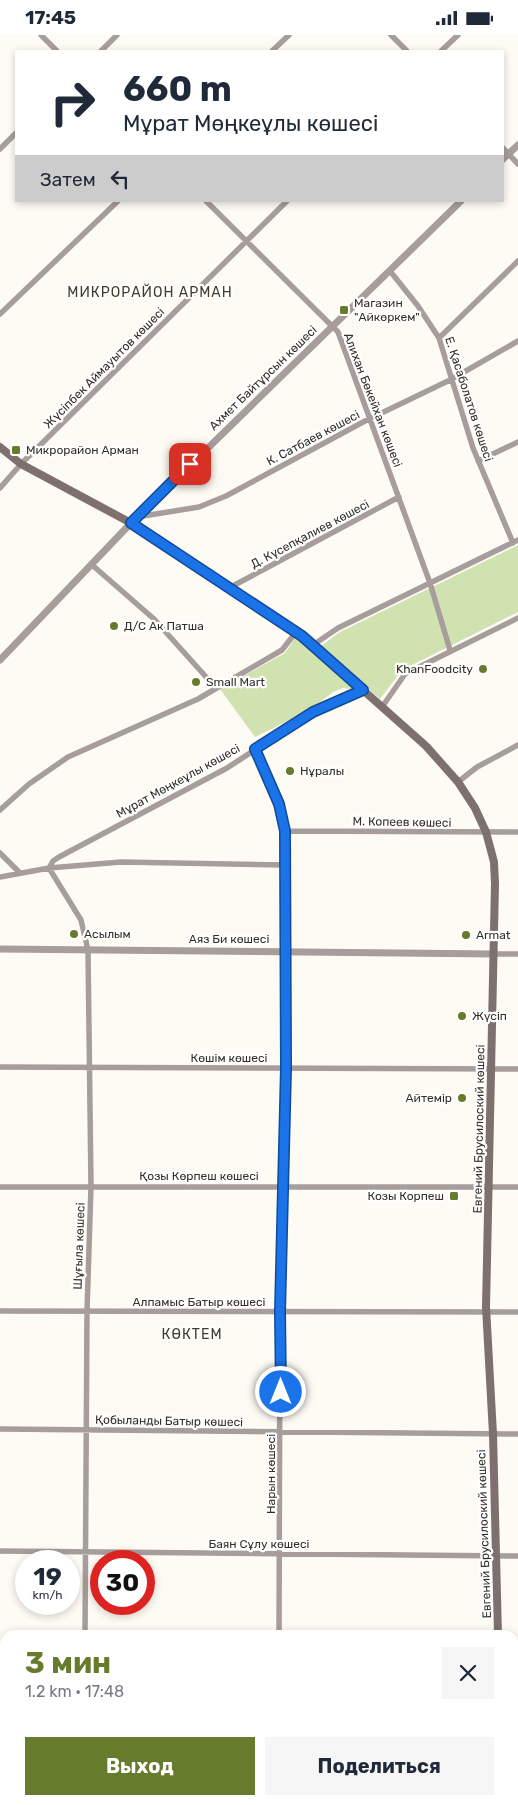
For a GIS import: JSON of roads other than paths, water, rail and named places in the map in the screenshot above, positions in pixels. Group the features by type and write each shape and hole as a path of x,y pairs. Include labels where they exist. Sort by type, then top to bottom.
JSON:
{"main road":[{"name":"Евгений Брусилоский көшесі","path":"0,447 21,464 134,520 313,645 426,746 458,782 475,808 486,832 495,877 495,953 486,1312 493,1434 498,1630"}],"street":[{"path":"41,35 56,50"},
{"path":"101,50 117,35"},
{"path":"273,50 289,35"},
{"path":"391,35 406,50"},
{"path":"442,50 458,35"},
{"path":"0,149 15,134"},
{"path":"504,159 518,145"},
{"path":"504,149 518,164"},
{"path":"0,314 117,202"},
{"name":"Алихан Бөкейхан көшесі","path":"207,202 331,328 338,332 430,583 450,650"},
{"name":"Жүсіпбек Аймауытов көшесі","path":"0,488 21,464 286,202"},
{"name":"Ахмет Байтұрсын көшесі","path":"0,660 134,520 460,202"},
{"path":"438,338 518,261"},
{"name":"Е. Қасаболатов көшесі","path":"390,271 418,306 438,338 478,461 516,541"},
{"name":"К. Сатбаев көшесі","path":"134,520 183,511 213,502 450,379 518,341"},
{"path":"478,461 518,442"},
{"name":"Д. Күсепқалиев көшесі","path":"229,588 399,497"},
{"path":"313,645 338,628 516,541"},
{"path":"91,564 154,619 216,688"},
{"path":"382,707 405,674 450,650 518,619"},
{"path":"0,810 29,784 68,757 198,699 282,650 296,632"},
{"name":"Мұрат Мөңкеұлы көшесі","path":"49,868 52,861 227,768 313,712 363,690"},
{"path":"458,782 476,767 518,745"},
{"name":"Нарын көшесі","path":"255,749 279,804 285,831 286,1068 280,1312 279,1630"},
{"name":"М. Копеев көшесі","path":"285,831 518,832"},
{"path":"0,853 20,872"},
{"path":"0,877 49,868 121,862 285,865"},
{"name":"Шұғыла көшесі","path":"49,868 81,920 88,950 91,1186 87,1311 88,1430 85,1630"},
{"name":"Аяз Би көшесі","path":"0,949 518,953"},
{"name":"Көшім көшесі","path":"0,1067 518,1069"},
{"name":"Қозы Көрпеш көшесі","path":"0,1187 518,1187"},
{"name":"Алпамыс Батыр көшесі","path":"0,1311 518,1312"},
{"name":"Қобыланды Батыр көшесі","path":"0,1429 518,1434"},
{"name":"Баян Сұлу көшесі","path":"0,1551 518,1556"}],"place":[{"name":"Магазин \"Айкөркем\"","path":"344,310"},
{"name":"Микрорайон Арман","path":"16,450"},
{"name":"Д/С Ак Патша","path":"114,626"},
{"name":"KhanFoodcity","path":"483,669"},
{"name":"Small Mart","path":"196,682"},
{"name":"Нұралы","path":"290,771"},
{"name":"Асылым","path":"74,934"},
{"name":"Armat","path":"466,935"},
{"name":"Жүсіп","path":"462,1016"},
{"name":"Айтемір","path":"462,1098"},
{"name":"Козы Корпеш","path":"454,1196"}],"district":[{"name":"МИКРОРАЙОН АРМАН","path":"150,292"},
{"name":"КӨКТЕМ","path":"192,1334"}]}
